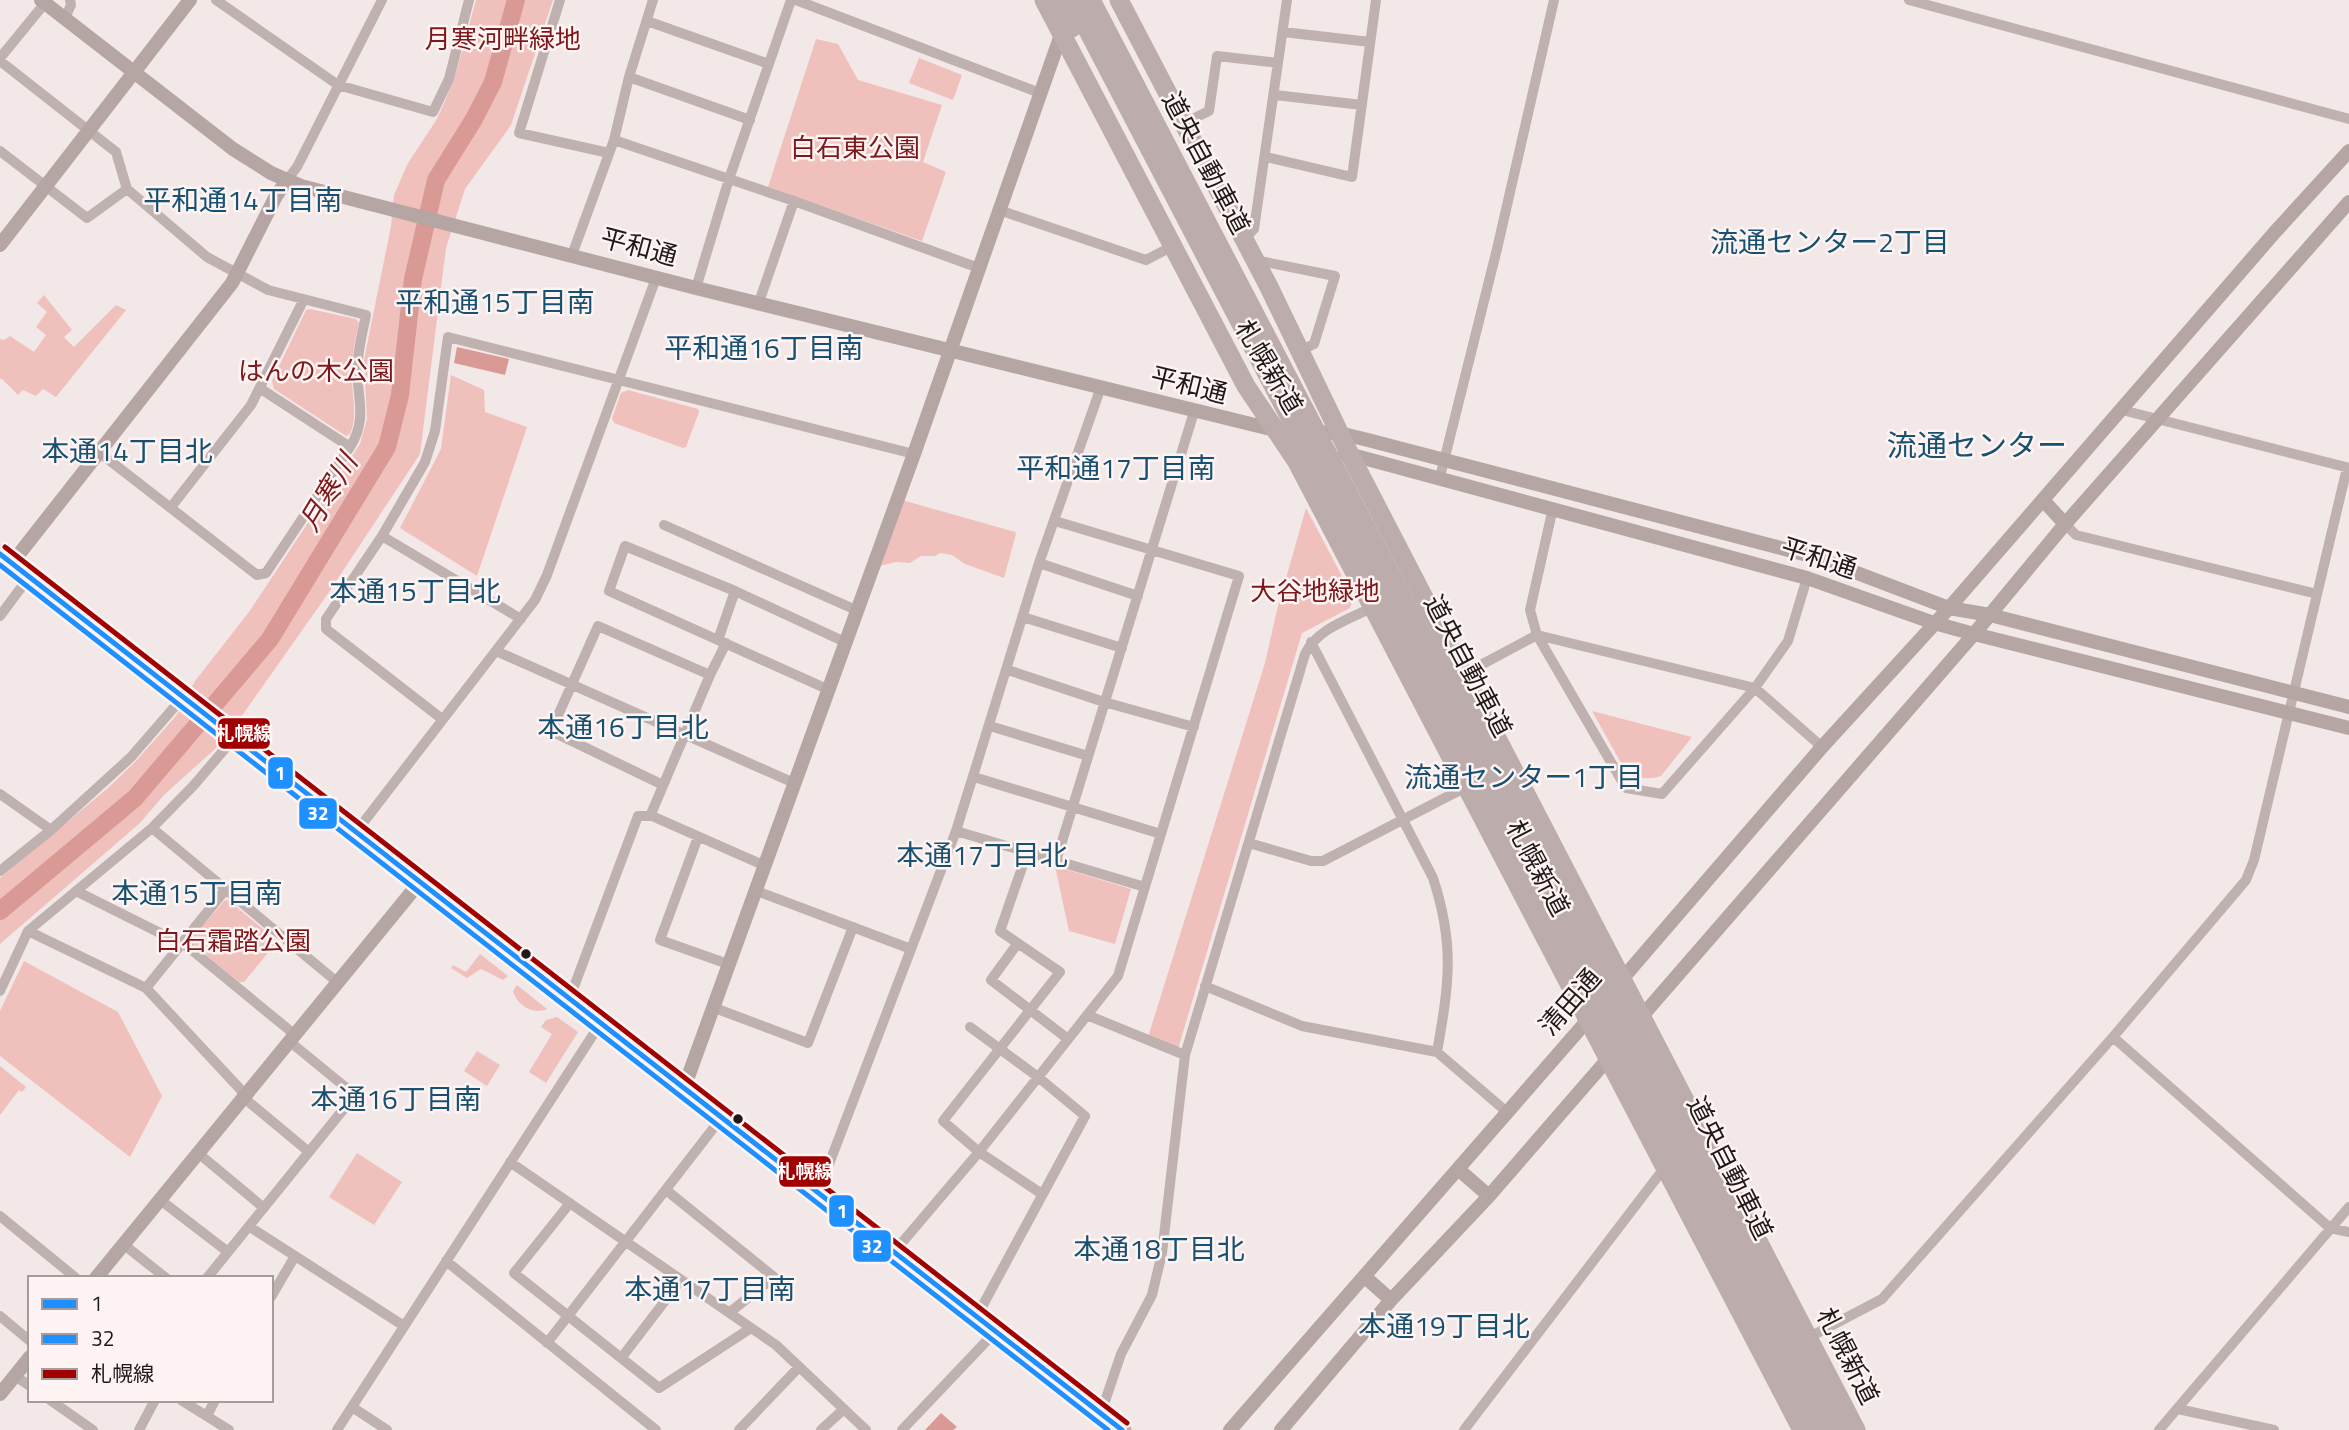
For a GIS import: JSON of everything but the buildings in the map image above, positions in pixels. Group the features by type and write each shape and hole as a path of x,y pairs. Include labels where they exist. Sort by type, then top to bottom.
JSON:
{"highway":[{"name":"札幌新道","path":"1044,0 1246,386 1297,462 1802,1430"},
{"path":"1057,0 1235,341 1246,386"},
{"name":"道央自動車道","path":"1072,0 1818,1430"},
{"name":"道央自動車道","path":"1091,0 1837,1430"},
{"path":"1106,0 1243,263 1268,285"},
{"name":"札幌新道","path":"1119,0 1268,285 1350,455 1643,1015 1655,1043 1856,1430"},
{"path":"6,559 1122,1430"}],"street":[{"path":"65,18 71,5 70,0"},
{"path":"0,245 190,0"},
{"path":"216,0 338,85 433,112 449,79 469,0"},
{"path":"6,559 100,453 238,275 276,196 297,167 382,0"},
{"path":"560,0 519,133 609,153"},
{"path":"572,255 614,140 629,77 653,0"},
{"path":"696,288 729,179 793,0 1040,93"},
{"path":"684,1088 914,454 1072,0"},
{"path":"1244,240 1254,229 1287,0"},
{"path":"1266,157 1352,177 1376,0"},
{"path":"1440,477 1497,249 1554,0"},
{"path":"1909,0 2349,119"},
{"path":"43,1 0,60 116,152 127,188 200,251 238,275 268,290 303,301 366,315 358,360 360,428 266,573 257,575 100,453"},
{"name":"平和通","path":"43,1 233,149 287,180 324,194 1275,430 1350,455 1440,477 1807,578 1974,635 2349,728"},
{"path":"647,21 769,64"},
{"path":"1283,32 1370,42"},
{"path":"1184,123 1209,111 1217,56 1278,63"},
{"path":"629,77 750,120"},
{"path":"1275,94 1362,105"},
{"path":"614,140 979,268"},
{"path":"0,150 87,218 127,188"},
{"name":"清田通","path":"1230,1430 1508,1113 1822,747 1949,608 2275,232 2349,151"},
{"path":"760,302 794,201"},
{"path":"1281,1430 1391,1300 1489,1196 1974,635 2065,524 2349,202"},
{"path":"999,210 1146,260 1173,246"},
{"path":"1255,260 1335,276 1314,344 1300,351"},
{"path":"356,832 535,600 547,575 656,278"},
{"path":"171,508 242,418 261,389 303,301"},
{"path":"442,719 326,629 326,619 382,536 425,462 435,431 448,337 914,454"},
{"path":"818,1193 956,831 1039,564 1101,387"},
{"path":"261,389 349,447"},
{"path":"1766,1360 1882,1299 2113,1037 2246,880 2254,860 2348,468 2122,410"},
{"path":"1056,861 1194,412"},
{"name":"平和通","path":"1275,430 1339,433 1815,557 1949,608 1990,615 2349,706"},
{"path":"2043,500 2076,535 2316,594"},
{"path":"1553,508 1530,610 1536,635 1626,788 1662,794 1755,688 1788,641 1807,578"},
{"path":"894,1252 979,1152 1118,976 1239,576 1055,521"},
{"path":"664,525 856,610"},
{"path":"382,536 522,619"},
{"path":"827,689 609,591 625,546 845,642"},
{"path":"1039,564 1138,596"},
{"path":"0,616 29,577"},
{"path":"652,817 710,675 735,592"},
{"path":"1101,1413 1121,1354 1152,1295 1161,1253 1185,1055 1301,666 1311,642 1320,634 1373,607"},
{"path":"1023,617 1122,648"},
{"path":"663,785 551,730 598,626 710,675"},
{"path":"1464,674 1536,635 1755,688 1822,747"},
{"path":"1311,642 1433,878 1447,934 1449,974 1437,1052"},
{"path":"496,652 794,783"},
{"path":"1008,670 1104,702 1194,727"},
{"path":"0,871 51,830 131,757 187,700"},
{"path":"990,726 1088,756"},
{"path":"0,991 28,931 152,828 194,785 229,733"},
{"path":"974,777 1161,834"},
{"path":"1249,844 1311,861 1323,861 1466,787"},
{"path":"0,794 51,830"},
{"path":"569,1000 638,816 652,817 764,865"},
{"path":"152,828 337,982"},
{"path":"956,831 1145,887"},
{"path":"698,837 660,940 728,964"},
{"path":"1027,853 1000,932 1060,972 943,1121 979,1152 1042,1194"},
{"path":"98,1276 419,883"},
{"path":"146,988 225,890"},
{"path":"754,890 911,949"},
{"path":"76,891 188,947 355,1095 209,1276"},
{"path":"712,1007 808,1043 853,927"},
{"path":"28,931 146,988 241,1090 244,1098 309,1152"},
{"path":"1017,943 991,980 1068,1039"},
{"path":"1205,986 1302,1026 1437,1052 1508,1113"},
{"path":"1087,1015 1185,1055"},
{"path":"337,1430 600,1024"},
{"path":"970,1027 1085,1116 977,1315"},
{"path":"2113,1037 2330,1228 2349,1232"},
{"path":"547,1343 722,1117"},
{"path":"198,1153 264,1208"},
{"path":"510,1162 776,1345 866,1430"},
{"path":"1464,1430 1665,1167"},
{"path":"1458,1169 1489,1196"},
{"path":"666,1190 774,1277 729,1313"},
{"path":"159,1199 228,1252"},
{"path":"570,1203 514,1273 659,1388 751,1328"},
{"path":"2159,1430 2349,1207"},
{"path":"0,1216 74,1276"},
{"path":"250,1227 404,1326"},
{"path":"123,1244 163,1276"},
{"path":"273,1294 295,1256"},
{"path":"446,1261 656,1430"},
{"path":"1364,1277 1391,1300"},
{"path":"622,1357 681,1280"},
{"path":"0,1316 28,1339"},
{"path":"902,1430 996,1331"},
{"path":"0,1394 28,1360"},
{"path":"739,1430 799,1367"},
{"path":"15,1376 28,1385"},
{"path":"53,1402 93,1430"},
{"path":"139,1430 154,1402"},
{"path":"184,1402 229,1430"},
{"path":"207,1416 214,1402"},
{"path":"352,1407 387,1430"},
{"path":"821,1430 844,1409"},
{"path":"2178,1409 2274,1430"}],"green space":[{"name":"月寒河畔緑地","path":"476,0 553,0 511,125 465,189 446,248 420,454 327,595 216,748 164,795 140,823 0,944 0,878 108,788 176,716 195,681 249,612 360,444 367,419 364,360 391,226 394,195 408,163 437,119 454,80"},
{"name":"白石東公園","path":"816,39 838,44 858,80 942,105 923,162 946,172 922,241 768,187"},
{"path":"919,58 962,75 953,100 909,83"},
{"path":"44,295 72,330 64,337 74,347 116,305 126,310 56,397 43,389 36,396 23,390 18,395 0,379 0,339 4,340 10,336 34,352 46,335 36,327 47,312 37,303"},
{"name":"はんの木公園","path":"306,310 356,319 359,323 352,364 354,420 350,434 346,436 274,389 272,381"},
{"path":"451,375 484,390 485,412 527,427 477,576 400,528 441,449"},
{"path":"628,390 698,409 686,447 614,423 612,418 621,393"},
{"path":"902,500 1015,532 1004,578 965,564 952,555 940,553 935,556 921,556 910,563 896,562 879,566"},
{"name":"大谷地緑地","path":"1306,508 1353,597 1350,608 1302,633 1178,1049 1148,1037 1265,663"},
{"path":"1592,711 1692,737 1661,776 1637,777 1625,770"},
{"path":"1055,866 1131,889 1115,944 1069,931"},
{"name":"白石霜踏公園","path":"228,900 275,939 276,943 244,982 239,982 192,944 191,939 224,901"},
{"path":"480,954 508,976 503,980 481,969 467,978 451,968 453,965 466,972"},
{"path":"24,961 118,1012 162,1096 130,1157 0,1056 0,1011"},
{"path":"517,985 547,1009 537,1011 522,1005 513,991"},
{"path":"557,1017 578,1032 546,1083 529,1072 552,1034 541,1027 546,1020"},
{"path":"477,1051 500,1065 487,1086 464,1071"},
{"path":"0,1066 26,1087 22,1092 19,1090 0,1115"},
{"path":"357,1153 402,1182 374,1225 329,1197"}],"shaded area":[{"path":"457,347 509,359 505,375 454,363"},
{"path":"941,1413 957,1427 953,1430 925,1430"}],"waterway":[{"name":"月寒川","path":"0,911 135,798 270,639 387,447 400,395 413,279 436,180 474,119 493,82 516,0"}],"transit line":[{"name":"札幌線","path":"5,547 1127,1423"},
{"name":"1","path":"0,554 1122,1430"},
{"name":"32","path":"0,565 1108,1430"}],"district":[{"name":"平和通14丁目南","path":"243,200"},
{"name":"流通センター2丁目","path":"1830,242"},
{"name":"平和通15丁目南","path":"495,302"},
{"name":"平和通16丁目南","path":"764,348"},
{"name":"流通センター","path":"1977,446"},
{"name":"本通14丁目北","path":"127,451"},
{"name":"平和通17丁目南","path":"1116,468"},
{"name":"本通15丁目北","path":"415,591"},
{"name":"本通16丁目北","path":"623,727"},
{"name":"流通センター1丁目","path":"1524,777"},
{"name":"本通17丁目北","path":"982,855"},
{"name":"本通15丁目南","path":"197,893"},
{"name":"本通16丁目南","path":"396,1099"},
{"name":"本通18丁目北","path":"1159,1249"},
{"name":"本通17丁目南","path":"710,1289"},
{"name":"本通19丁目北","path":"1444,1326"}]}
